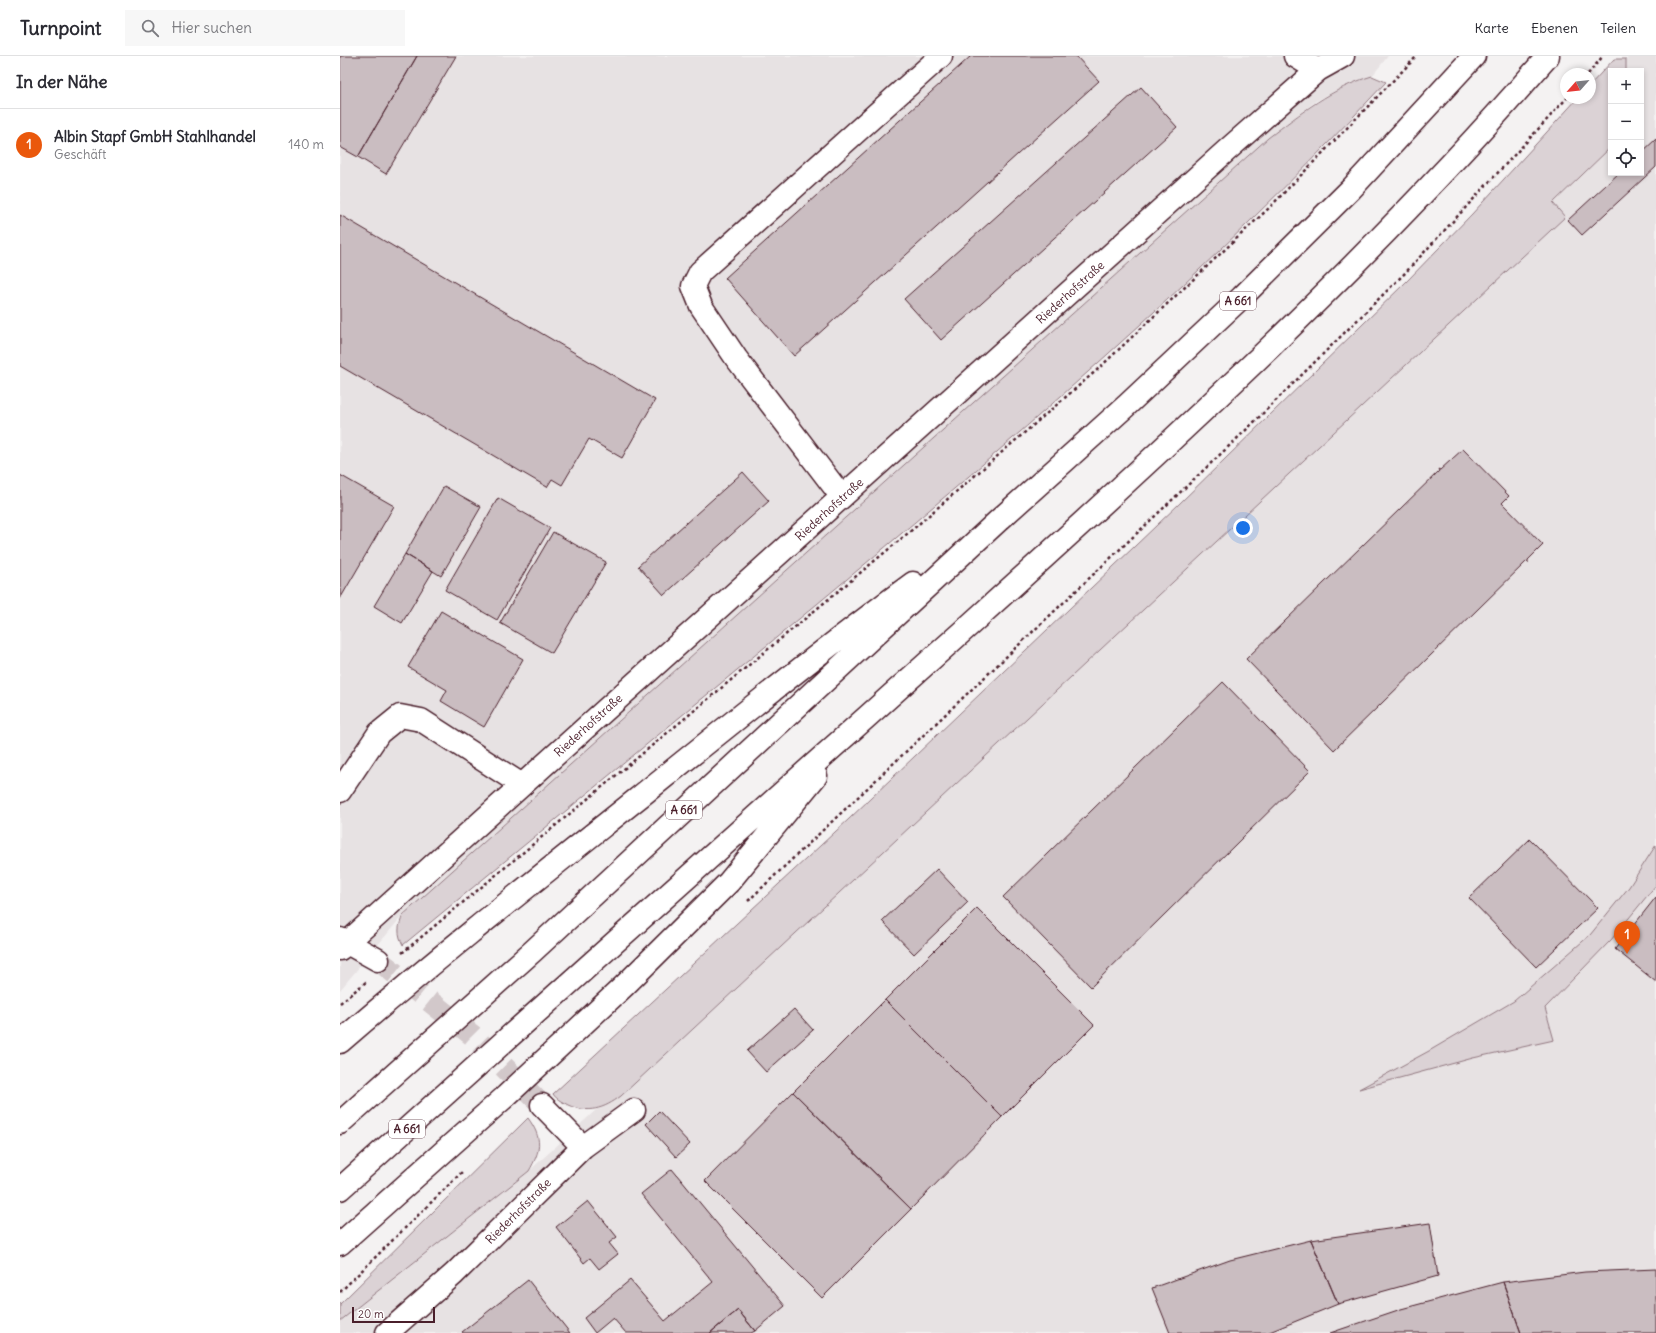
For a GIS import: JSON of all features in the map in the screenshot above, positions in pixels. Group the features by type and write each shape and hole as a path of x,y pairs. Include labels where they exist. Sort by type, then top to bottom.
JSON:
{"main road":[{"path":"842,497 736,358 701,306 693,286 700,272 941,56"},
{"path":"1295,56 1318,70"},
{"name":"Riederhofstraße","path":"378,960 342,943 522,785 1318,70 1343,56"},
{"name":"A 661","path":"340,1123 532,950 999,520 1126,406 1242,297 1351,189 1469,62"},
{"name":"A 661","path":"340,1189 570,980 861,723 1056,547 1301,316 1430,187 1543,62"},
{"path":"340,1042 424,971 849,630 999,520"},
{"path":"340,791 379,733 400,716 421,720 522,785"},
{"path":"340,1244 512,1091 624,986 729,882 861,723"},
{"path":"542,1105 583,1147"},
{"name":"Riederhofstraße","path":"387,1333 454,1274 583,1147 634,1110"}],"path":[{"path":"408,948 914,529 1098,370 1264,213 1417,56"},
{"path":"1593,68 1603,56"},
{"path":"744,906 1245,431 1405,273 1561,104"},
{"path":"340,1003 359,988"},
{"path":"340,1292 467,1167"}],"shaded area":[{"path":"340,56 1388,56 1372,76 1352,82 1316,101 1268,138 403,915 340,990"},
{"path":"1629,56 1656,56 1656,1333 340,1333 340,1321 529,1171 597,1109 601,1108 1564,216 1553,203 1608,150 1608,176 1644,176 1644,68 1626,68 1626,59"},
{"path":"1614,59 1626,59 1626,68 1608,68 1608,150 1553,203 1565,217 621,1096 602,1107 589,1110 575,1108 568,1105 560,1101 553,1094 849,819 1179,504 1407,281 1472,214 1573,104 1596,104 1596,78"},
{"path":"1372,76 1386,82 1247,224 1175,293 1101,360 951,491 750,660 403,945 399,930 403,915 1268,138 1330,94 1357,81"},
{"path":"1656,845 1656,885 1611,940 1545,1008 1554,1040 1473,1058 1359,1089 1429,1051 1514,1001 1590,935 1629,887"},
{"path":"528,1118 536,1132 539,1144 536,1157 529,1171 340,1321 340,1304"}],"building":[{"path":"340,56 417,56 358,157 340,147"},
{"path":"417,56 456,56 386,174 358,157"},
{"path":"971,56 1076,56 1099,81 794,356 725,278"},
{"path":"1141,87 1177,127 941,340 904,299"},
{"path":"1656,139 1656,167 1582,235 1568,220 1616,176 1644,176 1644,150"},
{"path":"340,215 655,400 622,458 589,439 562,485 552,479 547,487 340,366"},
{"path":"1463,449 1509,496 1502,503 1543,545 1528,560 1528,563 1527,561 1334,750 1246,659 1439,471 1438,469 1440,470"},
{"path":"743,472 769,501 664,595 638,566"},
{"path":"340,475 394,506 340,599"},
{"path":"444,486 481,507 441,576 405,554"},
{"path":"498,498 550,528 497,620 445,590"},
{"path":"553,532 606,562 552,653 500,623"},
{"path":"405,554 433,571 402,623 374,606"},
{"path":"441,611 523,659 484,727 441,701 447,690 408,667"},
{"path":"1223,682 1310,771 1091,987 1003,897"},
{"path":"1530,839 1598,908 1536,967 1469,898"},
{"path":"937,869 968,902 914,954 882,921"},
{"path":"1656,897 1656,982 1615,949"},
{"path":"977,908 1094,1025 1002,1117 885,1000"},
{"path":"885,1000 1002,1117 911,1209 793,1092"},
{"path":"794,1009 813,1030 766,1072 747,1051"},
{"path":"793,1092 911,1209 822,1298 705,1181"},
{"path":"659,1111 690,1144 676,1157 646,1124"},
{"path":"672,1169 785,1306 755,1331 738,1310 710,1333 626,1333 613,1318 595,1333 584,1318 630,1280 665,1321 713,1282 641,1194"},
{"path":"588,1201 617,1237 609,1243 618,1254 599,1269 590,1258 584,1263 556,1227"},
{"path":"1430,1223 1438,1276 1338,1304 1311,1240"},
{"path":"1311,1240 1338,1304 1267,1333 1170,1333 1152,1288 1230,1260"},
{"path":"1656,1269 1656,1333 1521,1333 1503,1282 1585,1272"},
{"path":"528,1280 570,1333 462,1332"},
{"path":"1503,1282 1521,1333 1330,1333 1401,1309"},
{"path":"738,1310 755,1331 751,1333 710,1333"}],"tunnel":[{"path":"378,960 472,1035 542,1105"}],"place":[{"name":"Albin Stapf GmbH Stahlhandel","path":"1627,954"}]}
